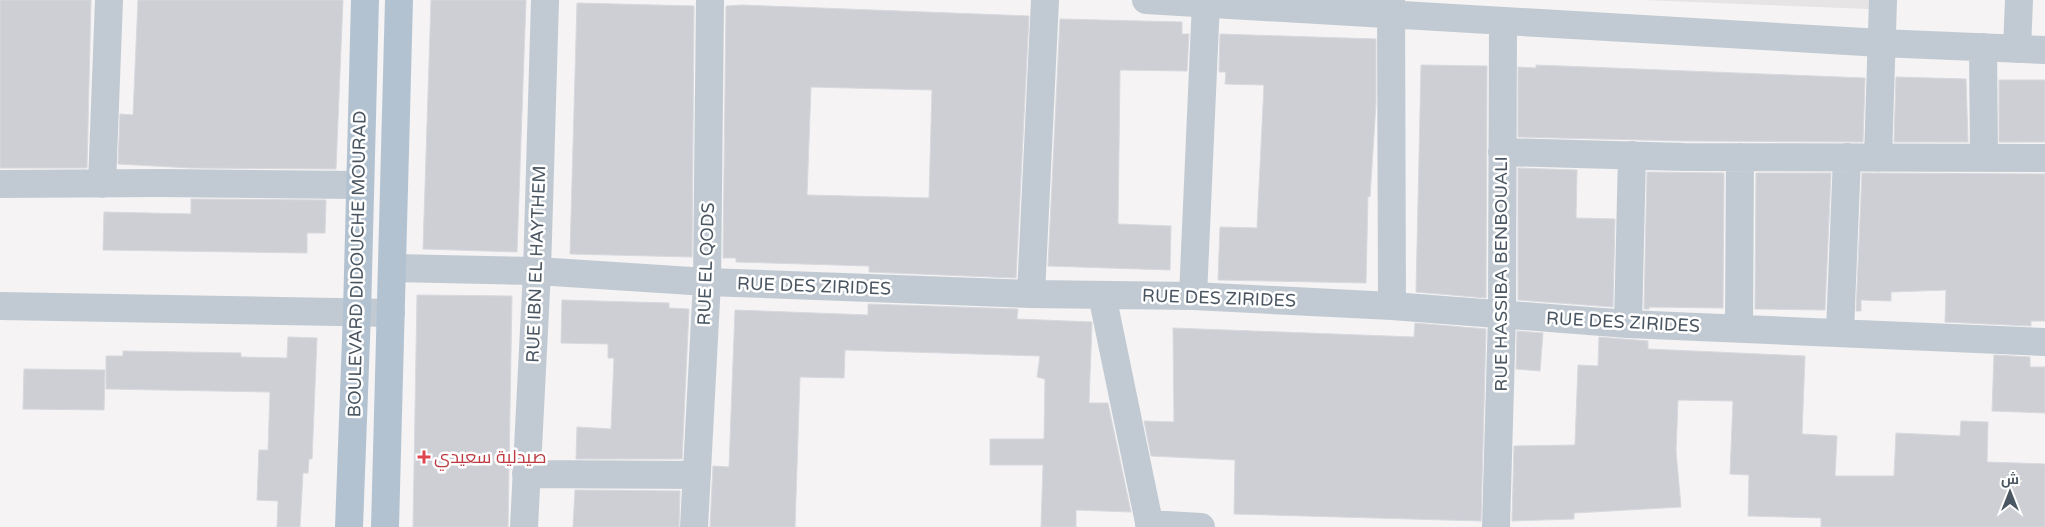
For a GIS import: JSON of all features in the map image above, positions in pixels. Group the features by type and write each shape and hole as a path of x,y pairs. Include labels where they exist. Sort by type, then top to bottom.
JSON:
{"main road":[{"name":"BOULEVARD DIDOUCHE MOURAD","path":"349,527 365,0"},
{"name":"BOULEVARD DIDOUCHE MOURAD","path":"385,527 399,0"}],"street":[{"path":"102,184 109,0"},
{"name":"RUE IBN EL HAYTHEM","path":"524,527 537,271 545,0"},
{"name":"RUE EL QODS","path":"694,527 707,282 710,0"},
{"path":"1031,294 1046,0"},
{"path":"1146,0 1391,7 1503,21 1881,43 2045,50"},
{"path":"1878,158 1883,0"},
{"path":"2017,49 2019,0"},
{"path":"1193,296 1206,2"},
{"path":"1391,7 1392,306"},
{"name":"RUE HASSIBA BENBOUALI","path":"1496,527 1502,316 1503,21"},
{"path":"1983,47 1984,156"},
{"path":"1502,152 1878,158 1984,156 2045,158"},
{"path":"1628,324 1632,155"},
{"path":"1739,328 1740,156"},
{"path":"1840,332 1847,157"},
{"path":"0,184 359,186"},
{"name":"RUE DES ZIRIDES","path":"393,268 537,271 707,282 1031,294 1193,296 1392,306 1502,316 1628,324 2045,342"},
{"path":"1102,295 1149,526 1201,527"},
{"path":"0,306 391,314"},
{"path":"526,474 697,476"}],"shaded area":[{"path":"1642,0 1870,0 1869,9"}],"building":[{"path":"0,0 91,0 87,168 0,168"},
{"path":"138,0 343,0 336,169 191,168 118,164 120,114 133,115"},
{"path":"431,0 526,0 517,252 423,249"},
{"path":"577,3 694,6 692,257 570,254"},
{"path":"742,5 1029,16 1016,278 869,272 869,266 736,262 736,258 723,258 726,6","holes":["811,87 932,90 929,198 807,195"]},
{"path":"1060,19 1182,22 1182,34 1189,34 1187,71 1120,70 1118,224 1171,226 1170,270 1048,266"},
{"path":"1220,34 1376,39 1376,103 1370,197 1368,196 1366,283 1218,280 1220,227 1257,228 1264,85 1225,84 1226,72 1219,72"},
{"path":"1421,65 1487,66 1486,298 1416,292"},
{"path":"1536,65 1865,78 1863,142 1684,141 1518,137 1518,67 1536,68"},
{"path":"1896,77 1966,79 1968,142 1894,142"},
{"path":"1999,80 2045,80 2045,142 1999,142"},
{"path":"1518,168 1577,170 1576,218 1615,219 1613,307 1518,300"},
{"path":"1647,172 1724,173 1723,308 1649,307 1649,309 1644,309"},
{"path":"1756,173 1831,173 1825,310 1755,309"},
{"path":"1862,173 2045,174 2045,321 2031,321 2031,326 1945,322 1946,290 1891,292 1891,301 1861,300 1861,311 1856,311"},
{"path":"191,199 326,200 325,233 307,233 307,253 103,250 104,212 191,214"},
{"path":"417,295 512,296 508,527 413,527"},
{"path":"562,300 669,303 669,308 689,309 682,459 576,459 577,427 611,429 614,358 608,358 608,344 561,343"},
{"path":"868,304 1018,309 1017,319 1092,322 1089,403 1108,403 1131,512 1076,510 1076,527 1041,527 1043,465 990,465 990,439 1044,439 1045,379 1037,377 1040,356 845,350 844,378 800,377 795,527 710,527 713,466 729,467 735,310 868,315"},
{"path":"1415,323 1486,329 1481,521 1234,514 1235,460 1151,456 1144,421 1174,422 1173,328 1414,337"},
{"path":"1517,331 1543,333 1540,371 1516,369"},
{"path":"288,337 317,338 312,459 309,459 308,473 303,473 300,527 277,527 278,501 257,500 259,450 268,450 270,392 106,389 106,356 123,356 123,351 241,353 241,357 287,358"},
{"path":"1599,337 1648,341 1648,349 1805,356 1802,434 1837,436 1835,476 1894,476 1896,433 1960,436 1961,421 1988,422 1987,462 2045,464 2045,527 1821,527 1821,518 1748,516 1749,475 1730,474 1733,401 1678,400 1676,451 1681,507 1574,513 1574,519 1512,521 1514,446 1575,445 1578,365 1598,366"},
{"path":"1994,355 2030,357 2030,367 2045,367 2045,413 1992,411"},
{"path":"24,369 105,370 104,410 23,409"},
{"path":"575,490 680,491 679,527 573,527"}],"place":[{"name":"صيدلية سعيدي","path":"424,457"}]}
